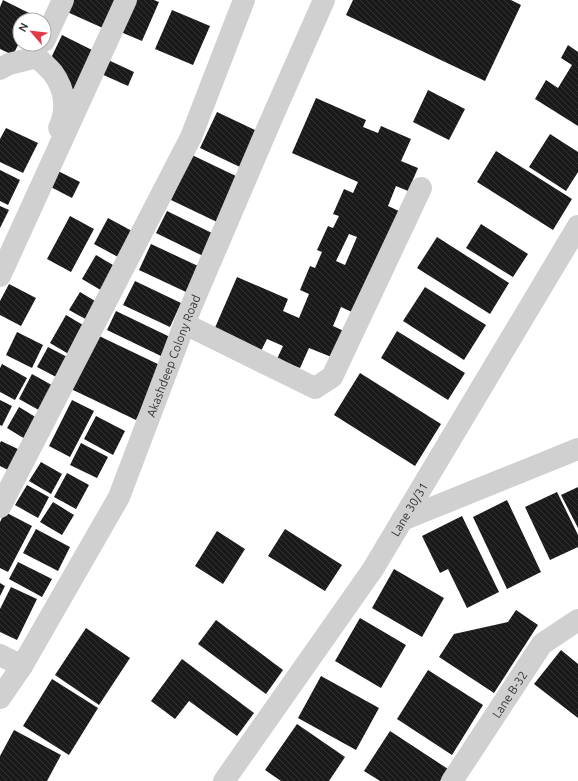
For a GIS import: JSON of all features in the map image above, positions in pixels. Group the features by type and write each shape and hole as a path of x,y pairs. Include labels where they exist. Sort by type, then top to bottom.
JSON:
{"street":[{"path":"52,24 63,0"},
{"path":"0,276 69,128 126,0"},
{"path":"0,507 190,137 244,0"},
{"name":"Akashdeep Colony Road","path":"0,698 22,666 119,497 194,300 324,0"},
{"path":"0,69 33,52"},
{"path":"0,248 61,123 64,111 64,99 59,85 43,52"},
{"path":"185,324 315,388 332,377 421,188"},
{"name":"Lane 30/31","path":"224,781 373,569 578,226"},
{"path":"402,520 578,449"},
{"name":"Lane B-32","path":"452,781 542,644 578,620"},
{"path":"0,655 22,666"}],"building":[{"path":"3,0 27,12 12,12 12,52 14,52 13,55 0,49 0,7"},
{"path":"70,0 119,0 105,29 65,11"},
{"path":"129,0 154,0 159,2 142,41 116,30"},
{"path":"353,0 511,0 521,5 485,81 346,15"},
{"path":"172,10 210,26 193,65 155,49"},
{"path":"62,35 94,51 75,91 68,89 52,56"},
{"path":"568,45 578,52 578,126 535,99 546,80 558,88 572,65 561,58"},
{"path":"106,59 134,72 128,86 99,73"},
{"path":"428,90 465,109 449,140 413,122"},
{"path":"316,98 366,120 363,127 378,133 381,126 411,139 401,161 418,168 408,191 396,186 388,206 399,211 354,313 341,307 333,326 346,332 334,358 309,348 300,368 277,359 283,346 267,339 261,351 214,330 237,277 288,299 283,311 299,318 309,294 300,290 310,266 315,268 322,252 317,250 328,226 333,228 339,216 333,214 344,189 353,193 358,182 292,153","holes":["349,234 357,237 345,265 336,261"]},
{"path":"217,112 259,132 242,168 200,148"},
{"path":"6,128 38,143 23,173 0,162 0,139"},
{"path":"550,134 578,152 578,172 566,191 529,167"},
{"path":"496,151 572,199 553,230 477,182"},
{"path":"192,155 238,177 217,222 171,200"},
{"path":"54,169 80,182 72,198 47,185"},
{"path":"0,170 20,180 8,205 0,201"},
{"path":"0,206 9,210 0,228"},
{"path":"167,211 216,235 205,257 156,233"},
{"path":"70,216 94,229 71,272 47,259"},
{"path":"108,218 132,231 118,257 94,244"},
{"path":"481,224 528,254 513,277 466,248"},
{"path":"437,237 509,283 490,314 417,268"},
{"path":"151,244 198,266 186,292 139,270"},
{"path":"96,255 118,268 104,292 82,279"},
{"path":"135,281 181,303 170,327 123,305"},
{"path":"9,284 36,298 21,326 0,315 0,301"},
{"path":"425,287 486,325 464,360 403,321"},
{"path":"80,292 100,304 89,321 69,310"},
{"path":"116,311 170,337 161,356 107,330"},
{"path":"66,315 88,328 72,356 50,343"},
{"path":"397,331 465,373 448,400 381,358"},
{"path":"17,332 43,345 32,368 6,355"},
{"path":"97,335 162,366 136,420 71,389"},
{"path":"48,347 71,359 60,379 37,367"},
{"path":"2,364 27,378 15,400 0,392 0,368"},
{"path":"360,373 441,424 415,466 334,415"},
{"path":"32,374 57,388 44,413 19,399"},
{"path":"0,400 12,406 2,426 0,425"},
{"path":"72,400 94,411 70,457 49,446"},
{"path":"19,407 42,421 30,442 7,428"},
{"path":"96,416 125,431 113,455 84,439"},
{"path":"1,441 20,450 10,471 0,466"},
{"path":"81,443 108,457 97,478 70,465"},
{"path":"41,462 62,474 51,494 29,481"},
{"path":"67,473 89,485 76,509 54,497"},
{"path":"27,485 49,497 38,518 15,505"},
{"path":"578,487 578,528 561,495"},
{"path":"557,492 578,535 578,547 550,560 525,507"},
{"path":"507,500 541,572 507,589 473,517"},
{"path":"53,502 74,515 62,535 40,522"},
{"path":"5,512 32,526 8,572 0,568 0,522"},
{"path":"462,516 499,592 467,608 448,569 440,573 422,536"},
{"path":"36,529 70,547 58,571 23,553"},
{"path":"285,529 342,565 325,591 268,556"},
{"path":"217,531 245,549 223,584 195,566"},
{"path":"18,562 52,579 42,597 9,579"},
{"path":"394,569 444,598 422,637 372,608"},
{"path":"0,583 5,586 0,596"},
{"path":"11,587 37,599 17,640 0,632 0,609"},
{"path":"516,610 538,625 494,693 439,657 454,634 508,622"},
{"path":"360,618 406,645 381,688 335,661"},
{"path":"216,620 283,670 266,694 198,644"},
{"path":"86,628 130,658 99,705 55,675"},
{"path":"561,650 578,664 578,718 534,684"},
{"path":"182,659 254,713 237,736 189,701 175,719 151,701"},
{"path":"428,670 483,705 452,755 397,719"},
{"path":"321,676 379,708 356,750 298,718"},
{"path":"52,679 98,708 69,755 23,726"},
{"path":"297,724 345,757 329,781 281,781 265,770"},
{"path":"14,730 61,755 47,781 0,781 0,756"},
{"path":"390,731 448,769 440,781 380,781 364,771"}]}
